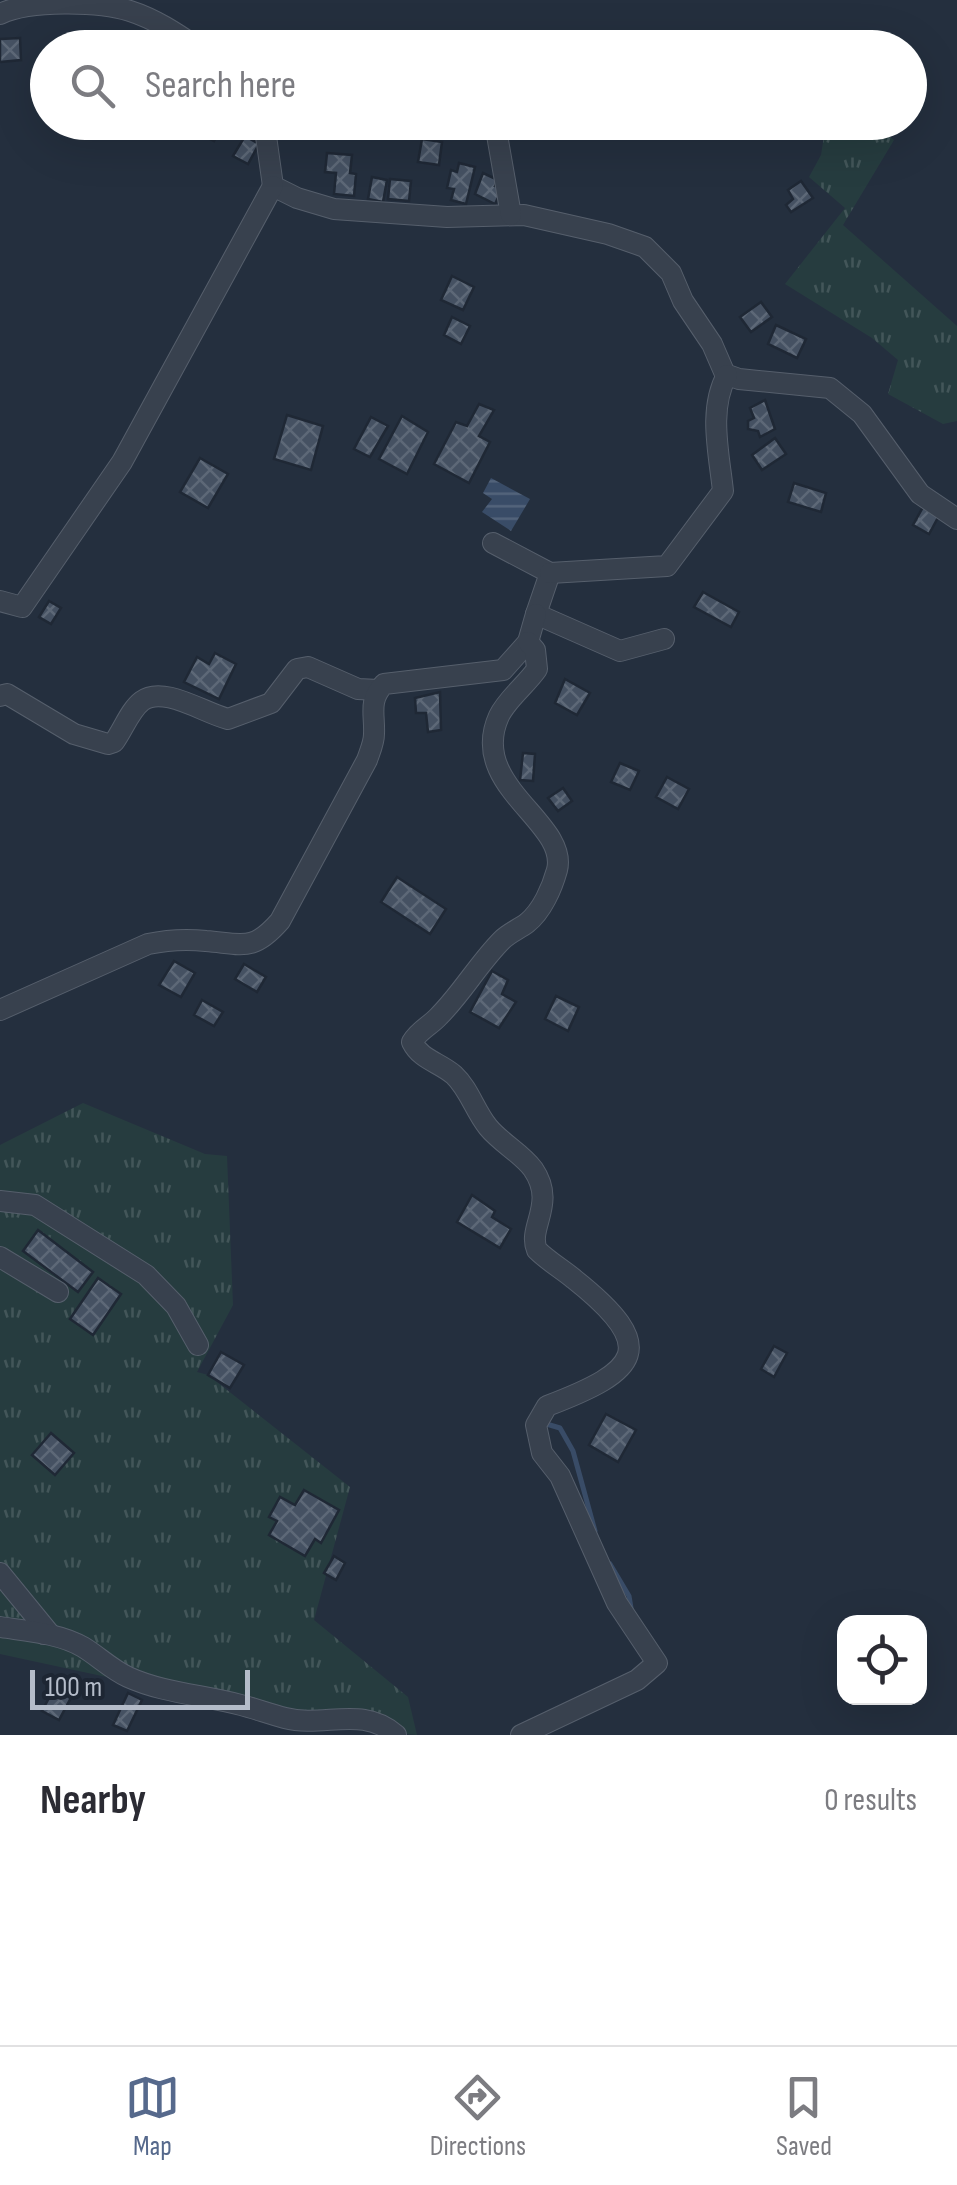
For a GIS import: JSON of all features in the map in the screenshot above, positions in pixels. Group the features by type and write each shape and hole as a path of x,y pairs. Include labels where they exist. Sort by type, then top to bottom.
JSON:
{"street":[{"path":"0,14 16,7 44,4 127,10 172,30"},
{"path":"0,601 22,607 122,462 273,186 267,140"},
{"path":"498,140 511,215"},
{"path":"273,186 334,209 447,218 511,215 608,234 644,247 671,273 727,375 830,388 862,414 920,494 957,519"},
{"path":"493,543 550,573 666,566 723,491 717,393 727,375"},
{"path":"0,1010 148,944 166,940 247,946 271,931 300,888 311,859 368,760 374,740 371,708 378,690 384,684 503,670 528,642 550,573"},
{"path":"536,614 620,651 664,639"},
{"path":"521,1735 637,1680 657,1663 617,1602 560,1476 542,1453 536,1425 546,1406 589,1390 627,1363 630,1338 608,1309 537,1250 533,1242 544,1205 542,1187 532,1167 484,1124 466,1089 453,1074 424,1058 412,1042 451,1004 502,939 530,920 544,902 557,870 559,854 551,838 508,786 493,749 499,715 537,670 535,650 528,642"},
{"path":"0,696 7,694 74,734 108,744 114,742 140,702 155,694 228,719 272,703 297,670 308,667 358,689 378,690"},
{"path":"0,1200 35,1206 146,1275 176,1306 198,1346"},
{"path":"0,1257 58,1292"},
{"path":"0,1573 49,1633 42,1634"},
{"path":"0,1627 78,1644 130,1678 167,1689 294,1720 365,1718 382,1722 396,1735"}],"green space":[{"path":"823,140 894,140 843,225 957,326 957,421 943,424 888,394 898,360 872,338 785,284 845,208 809,177 821,155"},
{"path":"83,1103 205,1154 227,1156 233,1305 197,1372 208,1375 350,1487 314,1620 408,1697 417,1735 347,1729 0,1654 0,1145"}],"water":[{"path":"491,478 530,499 511,531 482,512 492,499 483,493"}],"building":[{"path":"20,38 21,60 0,62 0,39"},
{"path":"243,140 259,144 248,164 233,156"},
{"path":"422,140 442,142 439,165 418,162"},
{"path":"327,153 352,155 350,173 356,174 354,196 334,194 336,173 325,172"},
{"path":"459,163 475,167 466,204 451,200 454,189 447,188 451,170 457,172"},
{"path":"483,173 498,180 495,186 502,189 495,204 475,194"},
{"path":"372,177 387,180 383,202 368,199"},
{"path":"390,179 411,181 409,201 388,199"},
{"path":"801,181 813,198 791,212 786,205 793,199 788,190"},
{"path":"452,276 474,287 463,310 441,300"},
{"path":"761,302 772,317 751,332 740,317"},
{"path":"452,317 470,326 461,344 444,335"},
{"path":"776,325 806,339 797,358 768,344"},
{"path":"765,400 775,429 760,437 758,431 748,429 748,421 754,418 750,408"},
{"path":"479,404 494,410 479,436 490,442 469,483 434,464 456,422 467,426"},
{"path":"287,415 323,426 311,470 274,459"},
{"path":"402,416 428,432 407,474 379,459"},
{"path":"371,417 388,426 370,457 354,449"},
{"path":"775,438 786,454 762,470 752,455"},
{"path":"200,458 228,474 208,508 180,492"},
{"path":"794,483 826,493 821,512 788,502"},
{"path":"923,507 941,512 929,534 913,525"},
{"path":"703,592 739,612 731,627 694,607"},
{"path":"49,601 61,608 51,624 39,617"},
{"path":"215,653 236,664 219,699 184,682 197,657 209,664"},
{"path":"565,679 590,693 577,715 555,703"},
{"path":"440,692 441,730 428,732 426,713 416,713 415,698"},
{"path":"523,753 535,754 533,781 520,780"},
{"path":"620,763 639,771 630,790 611,782"},
{"path":"667,777 689,789 678,809 656,797"},
{"path":"563,788 572,801 558,811 548,798"},
{"path":"397,877 446,909 430,934 381,902"},
{"path":"174,961 195,973 181,997 159,985"},
{"path":"244,964 266,977 257,992 235,979"},
{"path":"492,971 508,980 502,994 516,1002 499,1028 470,1012"},
{"path":"556,996 579,1007 568,1031 545,1019"},
{"path":"202,1000 223,1012 214,1026 194,1015"},
{"path":"472,1195 495,1211 492,1217 511,1229 500,1248 457,1222"},
{"path":"38,1230 93,1272 78,1292 23,1251"},
{"path":"98,1278 121,1294 93,1335 70,1319"},
{"path":"774,1346 787,1353 774,1377 761,1369"},
{"path":"221,1352 244,1365 230,1388 208,1375"},
{"path":"606,1414 636,1430 618,1462 589,1445"},
{"path":"51,1433 74,1453 55,1475 32,1455"},
{"path":"304,1490 339,1510 321,1543 315,1539 305,1556 269,1535 277,1521 269,1517 280,1497 295,1505"},
{"path":"334,1556 345,1563 336,1580 324,1573"},
{"path":"57,1683 74,1692 59,1720 42,1711"},
{"path":"128,1693 142,1700 127,1731 113,1725"}],"waterway":[{"path":"543,1423 560,1428 573,1451 595,1531"},
{"path":"610,1564 629,1596 631,1608"}]}
